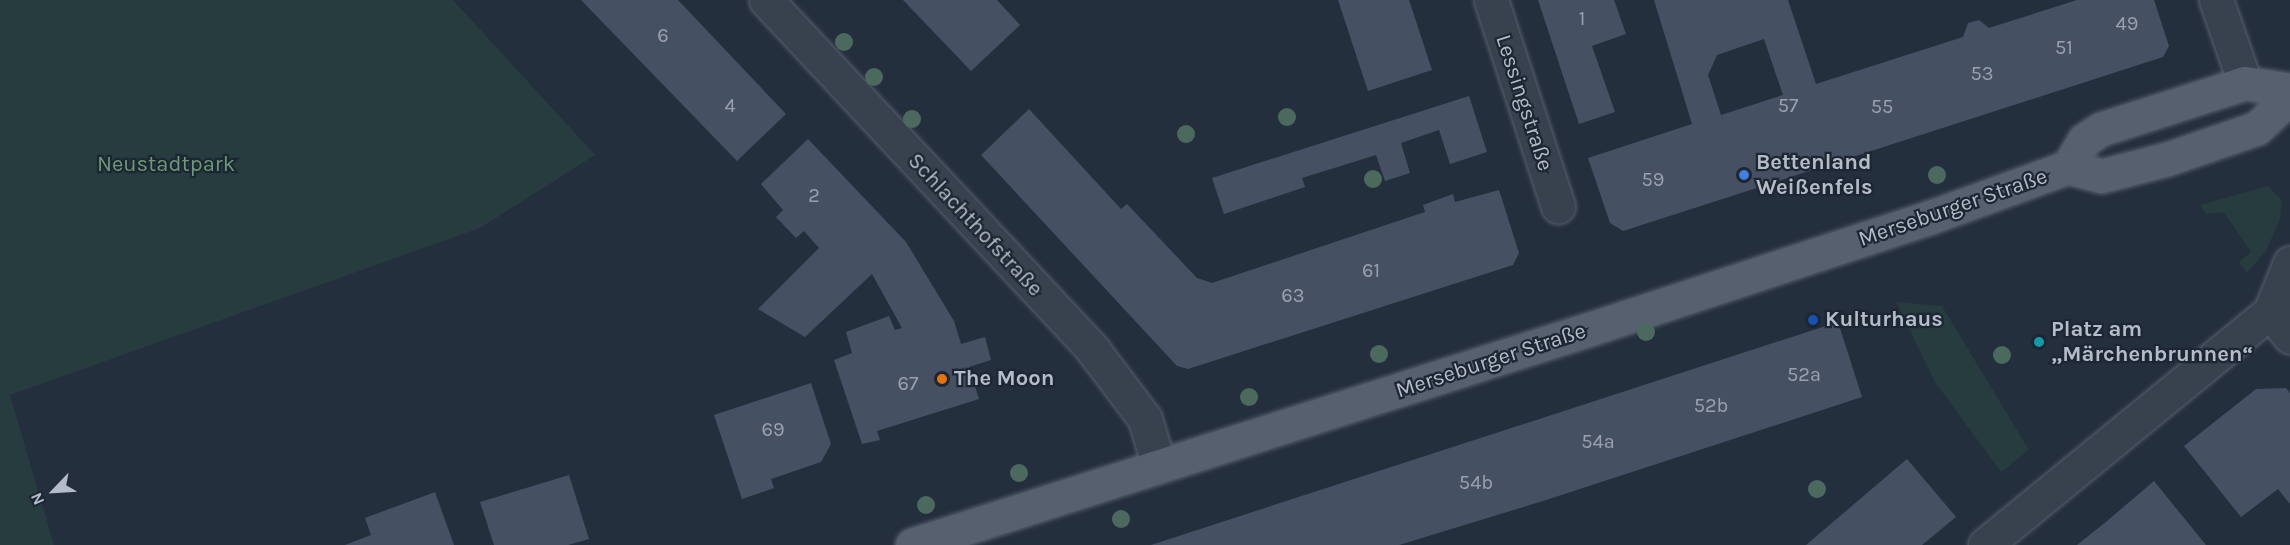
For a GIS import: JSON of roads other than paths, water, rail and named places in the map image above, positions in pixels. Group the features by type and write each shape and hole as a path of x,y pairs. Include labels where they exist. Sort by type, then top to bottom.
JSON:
{"main road":[{"name":"Merseburger Straße","path":"2068,167 2084,140 2101,129 2245,82 2290,90"},
{"name":"Merseburger Straße","path":"912,545 1817,255 2068,167 2101,176 2135,170 2257,128 2290,97"}],"street":[{"name":"Schlachthofstraße","path":"766,0 1093,350 1145,419 1159,466"},
{"name":"Lessingstraße","path":"1491,0 1558,206"},
{"path":"2216,0 2245,82"},
{"path":"1985,545 2283,318 2290,263"}],"place":[{"name":"Bettenland Weißenfels","path":"1744,175"},
{"name":"Kulturhaus","path":"1813,320"},
{"name":"Platz am „Märchenbrunnen“","path":"2039,342"},
{"name":"The Moon","path":"942,379"}],"park label":[{"name":"Neustadtpark","path":"166,165"}]}
